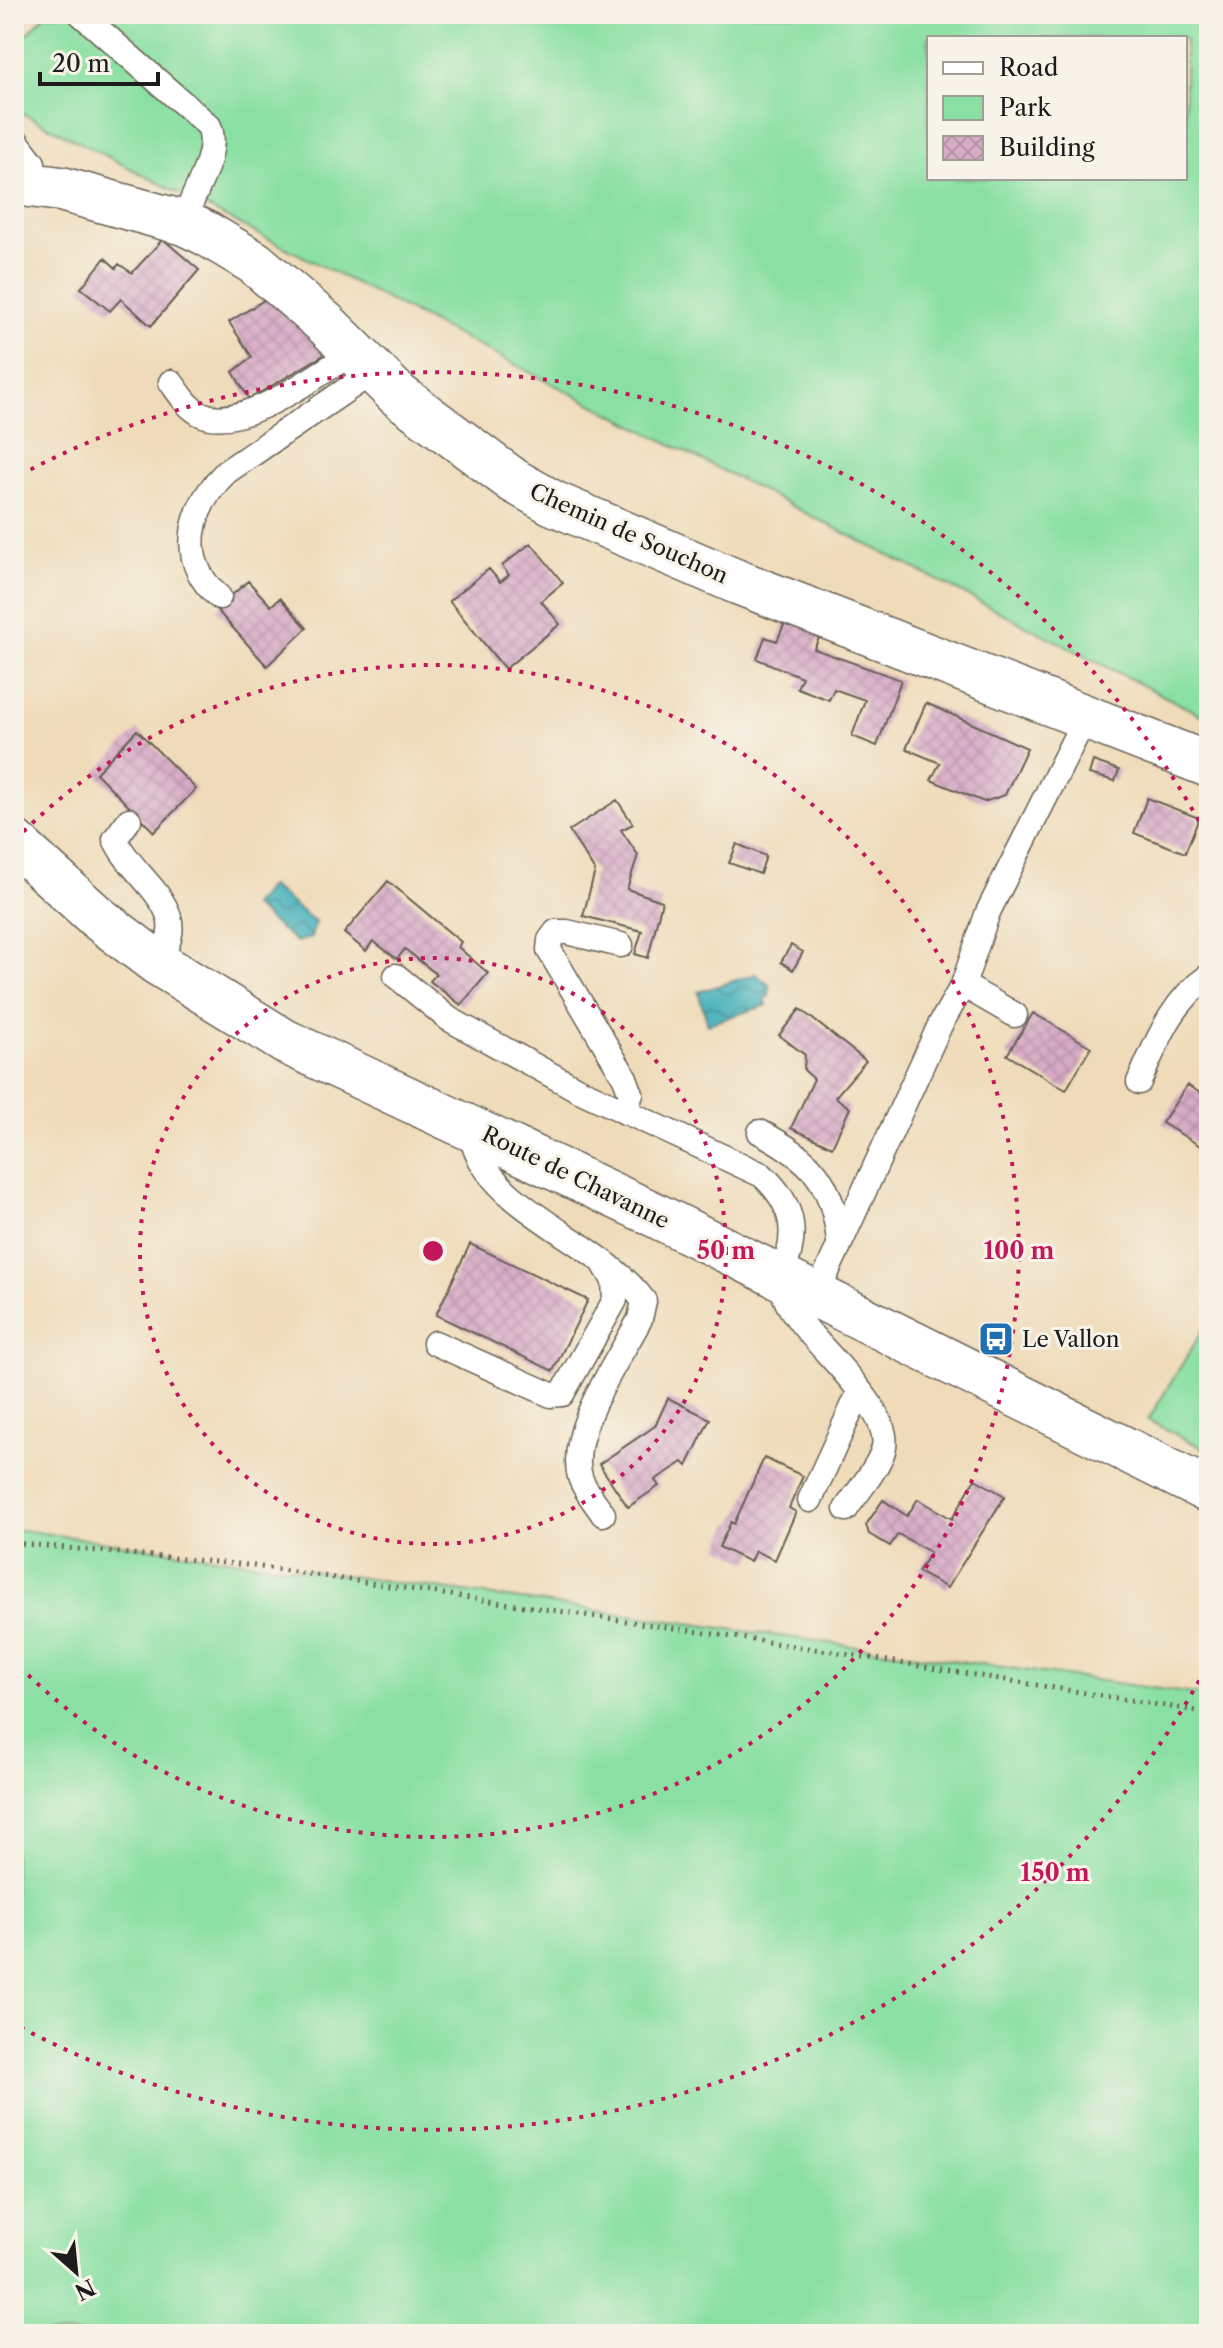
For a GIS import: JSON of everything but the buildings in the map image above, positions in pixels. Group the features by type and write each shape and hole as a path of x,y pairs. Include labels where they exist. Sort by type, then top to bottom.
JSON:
{"main road":[{"name":"Chemin de Souchon","path":"22,184 61,189 184,223 255,263 398,395 503,472 553,503 735,581 1209,765"},
{"name":"Route de Chavanne","path":"14,842 98,918 156,962 284,1041 483,1131 1209,1491"}],"lane":[{"path":"81,14 209,126 214,151 196,184 184,223"},
{"path":"14,138 33,163 22,184"},
{"path":"171,382 202,415 233,418 364,362"},
{"path":"219,597 203,578 195,557 193,519 205,493 226,472 364,362"},
{"path":"846,1509 884,1449 884,1429 820,1343 792,1315 785,1297 839,1242 940,1025 963,985 988,912 1085,718"},
{"path":"129,820 115,839 150,884 170,920 171,945 156,962"},
{"path":"621,945 556,932 550,940 549,950 625,1078 631,1094 625,1112"},
{"path":"396,976 449,1019 625,1112 762,1175 777,1189 793,1232 796,1286"},
{"path":"1139,1082 1166,1021 1184,997 1209,976"},
{"path":"963,985 1015,1015"},
{"path":"483,1131 475,1148 483,1170 514,1199 599,1257 631,1284 644,1301 640,1319 580,1435 577,1461 581,1480 603,1514"},
{"path":"760,1132 799,1153 816,1173 834,1214 839,1242"},
{"path":"435,1343 551,1395 562,1394 615,1300 614,1281 599,1257"},
{"path":"810,1500 859,1393"}],"path":[{"path":"14,1543 248,1565 837,1652 1209,1713"}],"green space":[{"path":"46,14 1209,14 1209,719 14,109 14,49"},
{"path":"1209,1320 1209,1451 1148,1420"},
{"path":"14,1529 1209,1696 1209,2334 14,2334"}],"water":[{"path":"270,886 315,922 311,938 296,942 252,906"},
{"path":"756,974 770,986 769,996 765,999 767,1005 708,1024 698,992"}],"place":[{"name":"Le Vallon","path":"996,1339"}]}
